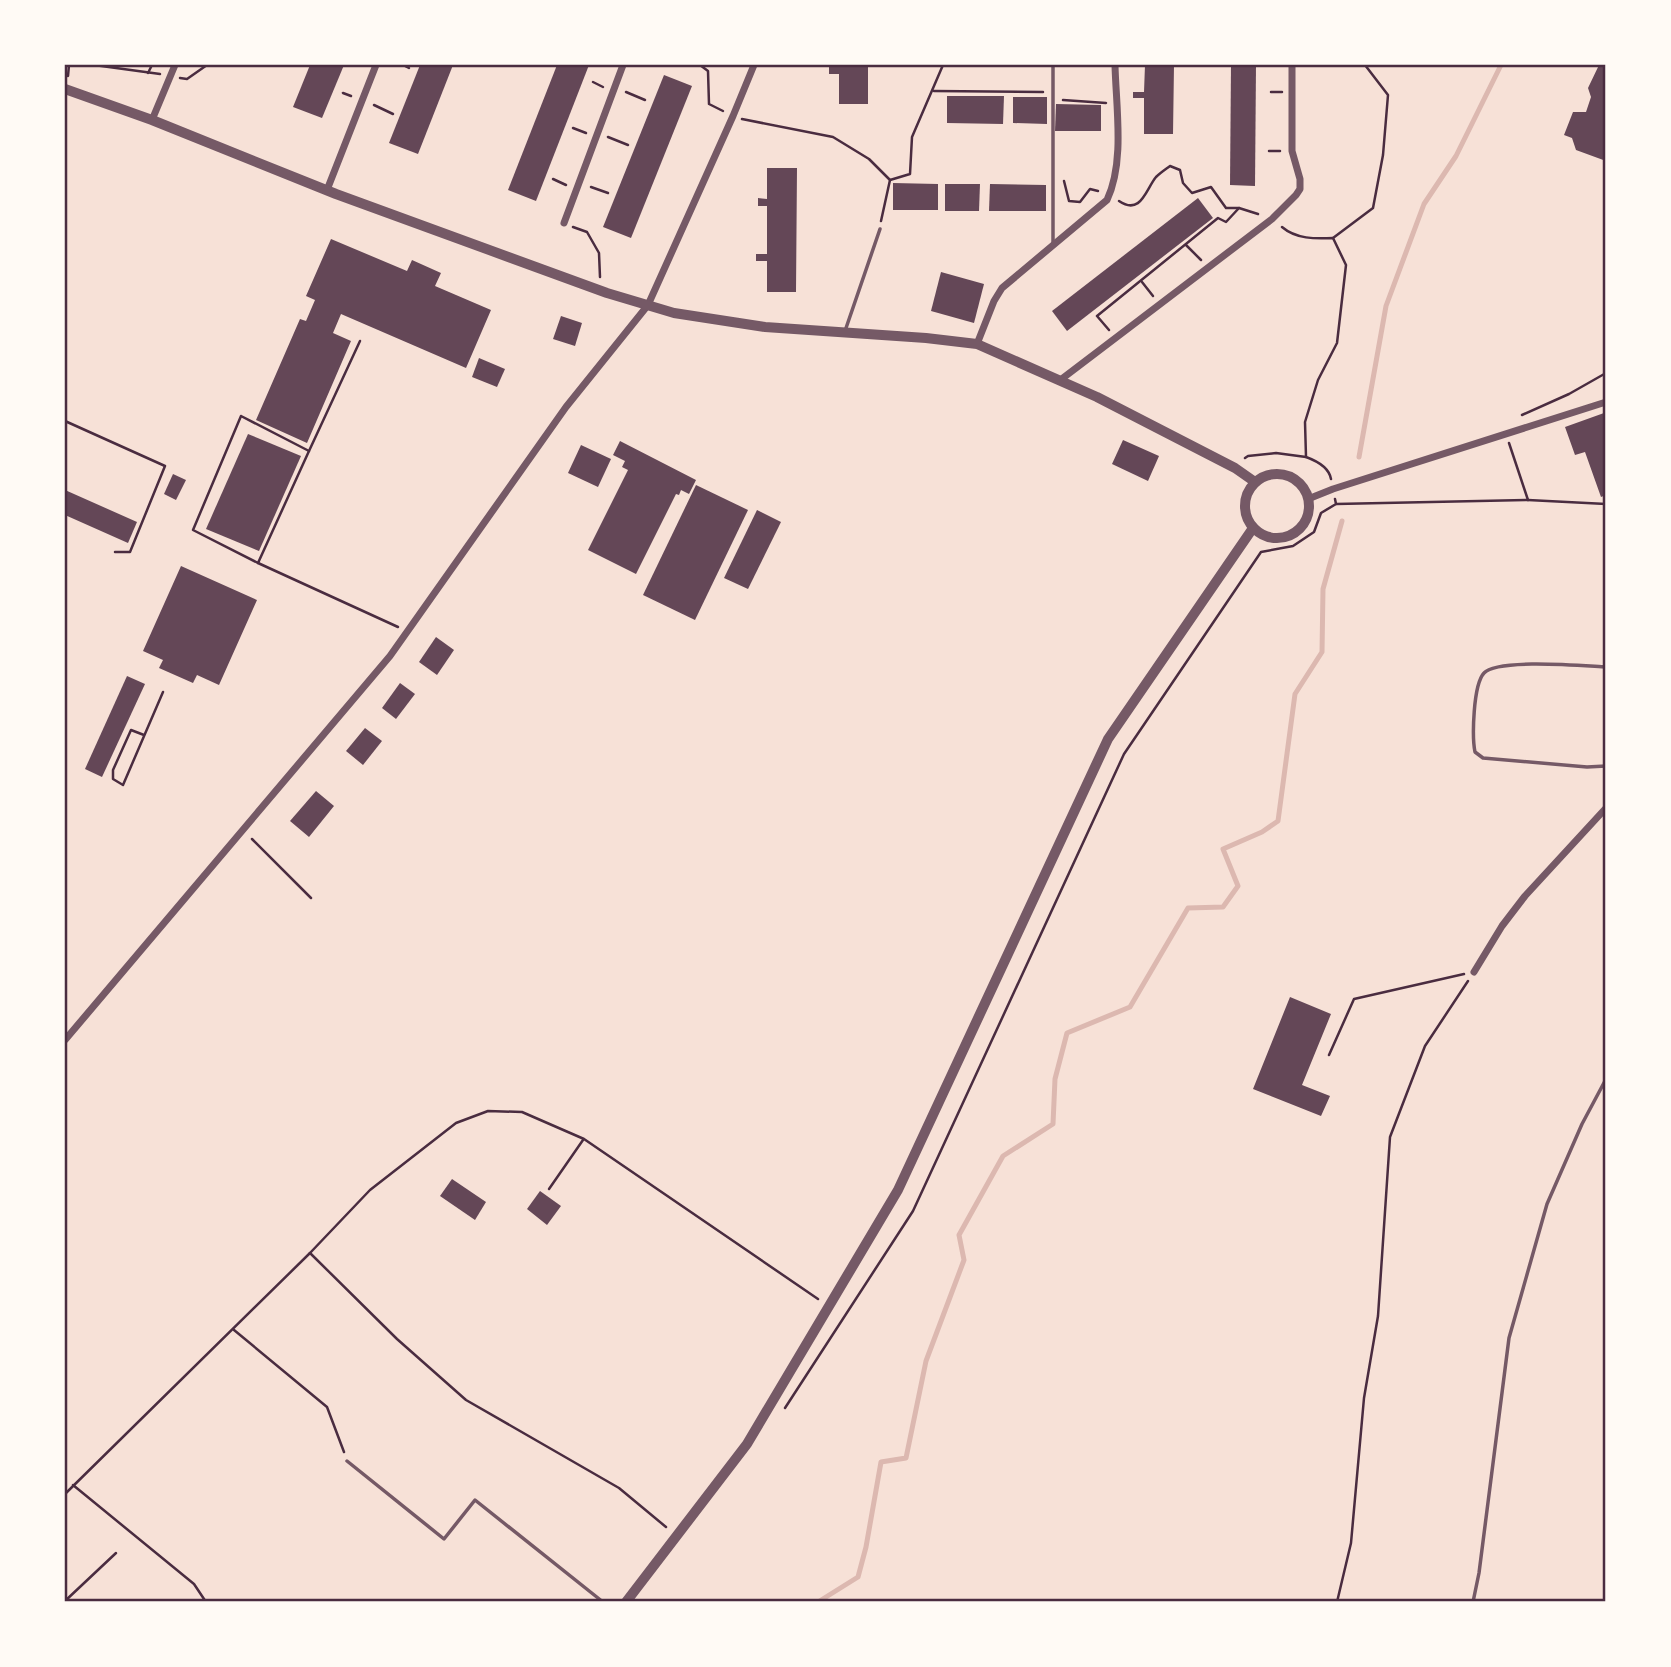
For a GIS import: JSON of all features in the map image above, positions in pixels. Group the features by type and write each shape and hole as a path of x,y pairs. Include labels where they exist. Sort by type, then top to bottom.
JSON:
{"street":[{"path":"152,120 175,65"},
{"path":"327,190 376,65"},
{"path":"564,223 623,65"},
{"path":"65,1040 390,656 566,407 648,305 754,65"},
{"path":"977,345 994,301 1002,288 1107,200 1117,168 1115,65"},
{"path":"1059,381 1272,219 1296,195 1300,189 1300,179 1292,151 1292,65"},
{"path":"65,89 152,120 327,190 598,290 648,305 709,320 926,338 977,345 1097,397 1235,468 1255,482"},
{"path":"1308,499 1606,402"},
{"path":"1287,475 1304,489 1308,499 1306,519 1292,534 1282,538 1272,538 1253,528 1245,510 1249,490 1265,476 1287,475"},
{"path":"625,1602 747,1444 898,1190 1108,739 1253,528"},
{"path":"1474,972 1502,926 1525,896 1606,808"}],"lane":[{"path":"1053,65 1053,246"},
{"path":"844,333 880,229"},
{"path":"1606,667 1556,664 1492,667 1483,673 1479,683 1472,738 1475,752 1483,758 1587,767 1606,766"},
{"path":"1473,1602 1481,1559 1509,1338 1547,1204 1582,1124 1606,1079"},
{"path":"347,1461 444,1539 475,1500 603,1602"}],"path":[{"path":"69,65 69,73"},
{"path":"94,65 187,79 207,65"},
{"path":"149,73 152,65"},
{"path":"402,65 408,68"},
{"path":"700,65 708,71 709,104 752,123 833,136 869,159 890,180"},
{"path":"890,180 910,174 912,137 943,65"},
{"path":"1053,176 1063,177 1069,201 1080,202 1090,189 1109,195 1125,205 1135,205 1144,200 1156,177 1170,166 1180,170 1183,183 1192,193 1211,187 1226,208 1240,208 1272,219 1289,232 1315,239 1333,238 1373,208 1383,155 1388,95 1365,65"},
{"path":"615,88 645,100"},
{"path":"933,91 1053,92"},
{"path":"362,100 393,114"},
{"path":"1053,100 1116,103"},
{"path":"598,133 628,145"},
{"path":"880,229 890,180"},
{"path":"579,182 608,193"},
{"path":"1116,338 1097,316 1218,218 1226,222 1240,208"},
{"path":"564,223 587,232 599,253 601,272 598,290"},
{"path":"1306,457 1305,422 1318,380 1337,343 1346,265 1333,238"},
{"path":"1186,245 1207,267"},
{"path":"1142,282 1159,304"},
{"path":"258,563 360,341"},
{"path":"1521,415 1606,373"},
{"path":"309,452 241,416 193,530 258,563 407,631"},
{"path":"65,421 165,466 130,552 115,552"},
{"path":"1507,435 1528,500"},
{"path":"1235,468 1248,456 1257,454 1276,453 1319,461 1330,474 1336,504"},
{"path":"778,1418 914,1211 1124,754 1261,552 1293,546 1314,532 1321,513 1336,504 1528,500 1606,504"},
{"path":"144,735 131,730 113,770 113,779 123,785 163,692"},
{"path":"242,830 312,898"},
{"path":"1329,1055 1354,999 1474,972"},
{"path":"1337,1602 1350,1543 1364,1398 1378,1315 1390,1137 1425,1046 1474,972"},
{"path":"65,1494 310,1253 370,1189 456,1123 488,1111 522,1112 584,1139 829,1306"},
{"path":"549,1189 584,1139"},
{"path":"310,1253 397,1339 466,1400 619,1488 676,1536"},
{"path":"233,1329 327,1407 347,1461"},
{"path":"73,1485 194,1584 206,1602"},
{"path":"65,1601 116,1553"}],"building":[{"path":"310,65 344,65 322,118 293,107"},
{"path":"420,65 453,65 418,154 389,143"},
{"path":"557,65 589,65 536,201 508,190"},
{"path":"868,65 868,104 839,104 839,74 829,74 829,67"},
{"path":"1145,65 1174,65 1173,134 1144,134 1144,98 1133,98 1133,92 1144,92"},
{"path":"1231,65 1256,65 1255,186 1230,185"},
{"path":"1599,65 1606,65 1606,161 1576,150 1572,138 1564,135 1573,112 1586,112 1591,97 1588,88"},
{"path":"664,75 692,86 631,238 603,227"},
{"path":"947,96 1004,96 1003,124 947,123"},
{"path":"1013,97 1047,97 1047,124 1013,123"},
{"path":"1056,104 1101,105 1101,131 1055,131"},
{"path":"767,168 797,168 796,292 767,292 767,261 756,261 756,254 767,254 767,206 758,206 758,198 767,199"},
{"path":"893,183 938,184 938,210 893,210"},
{"path":"945,184 980,184 979,211 945,211"},
{"path":"990,184 1046,185 1046,211 989,211"},
{"path":"1198,198 1213,218 1067,331 1052,311"},
{"path":"331,239 407,271 412,260 441,273 435,286 491,310 466,368 341,314 333,333 351,341 307,443 256,420 300,319 306,321 315,300 306,296"},
{"path":"941,272 984,284 974,323 931,311"},
{"path":"561,316 582,323 575,346 553,339"},
{"path":"479,358 505,369 497,387 472,377"},
{"path":"1604,413 1606,495 1601,497 1585,452 1575,455 1565,427"},
{"path":"248,434 301,456 259,551 206,529"},
{"path":"1123,440 1159,456 1148,481 1112,464"},
{"path":"620,441 696,480 689,494 681,490 679,495 676,494 636,574 588,550 628,470 622,467 625,461 613,455"},
{"path":"581,445 611,459 598,487 568,473"},
{"path":"173,474 186,480 176,500 164,494"},
{"path":"696,485 748,510 695,620 643,595"},
{"path":"65,490 137,522 128,543 65,515"},
{"path":"757,510 781,522 748,589 724,578"},
{"path":"181,566 257,600 219,685 197,675 193,683 159,668 163,660 143,651"},
{"path":"436,637 454,650 437,675 419,662"},
{"path":"127,676 145,684 102,777 85,769"},
{"path":"400,683 415,694 396,719 382,708"},
{"path":"365,728 382,741 363,765 346,751"},
{"path":"316,791 334,806 309,837 290,821"},
{"path":"1290,997 1331,1014 1302,1085 1330,1096 1321,1116 1253,1089"},
{"path":"452,1179 486,1202 475,1220 440,1196"},
{"path":"540,1191 561,1206 547,1225 527,1209"}],"waterway":[{"path":"1359,457 1386,306 1424,204 1456,156 1501,65"},
{"path":"818,1602 858,1577 881,1462 906,1458 926,1361 964,1260 959,1235 1003,1156 1053,1124 1055,1079 1067,1033 1130,1007 1188,908 1223,907 1238,886 1223,849 1262,832 1278,821 1295,694 1322,652 1323,589 1342,521"}]}
